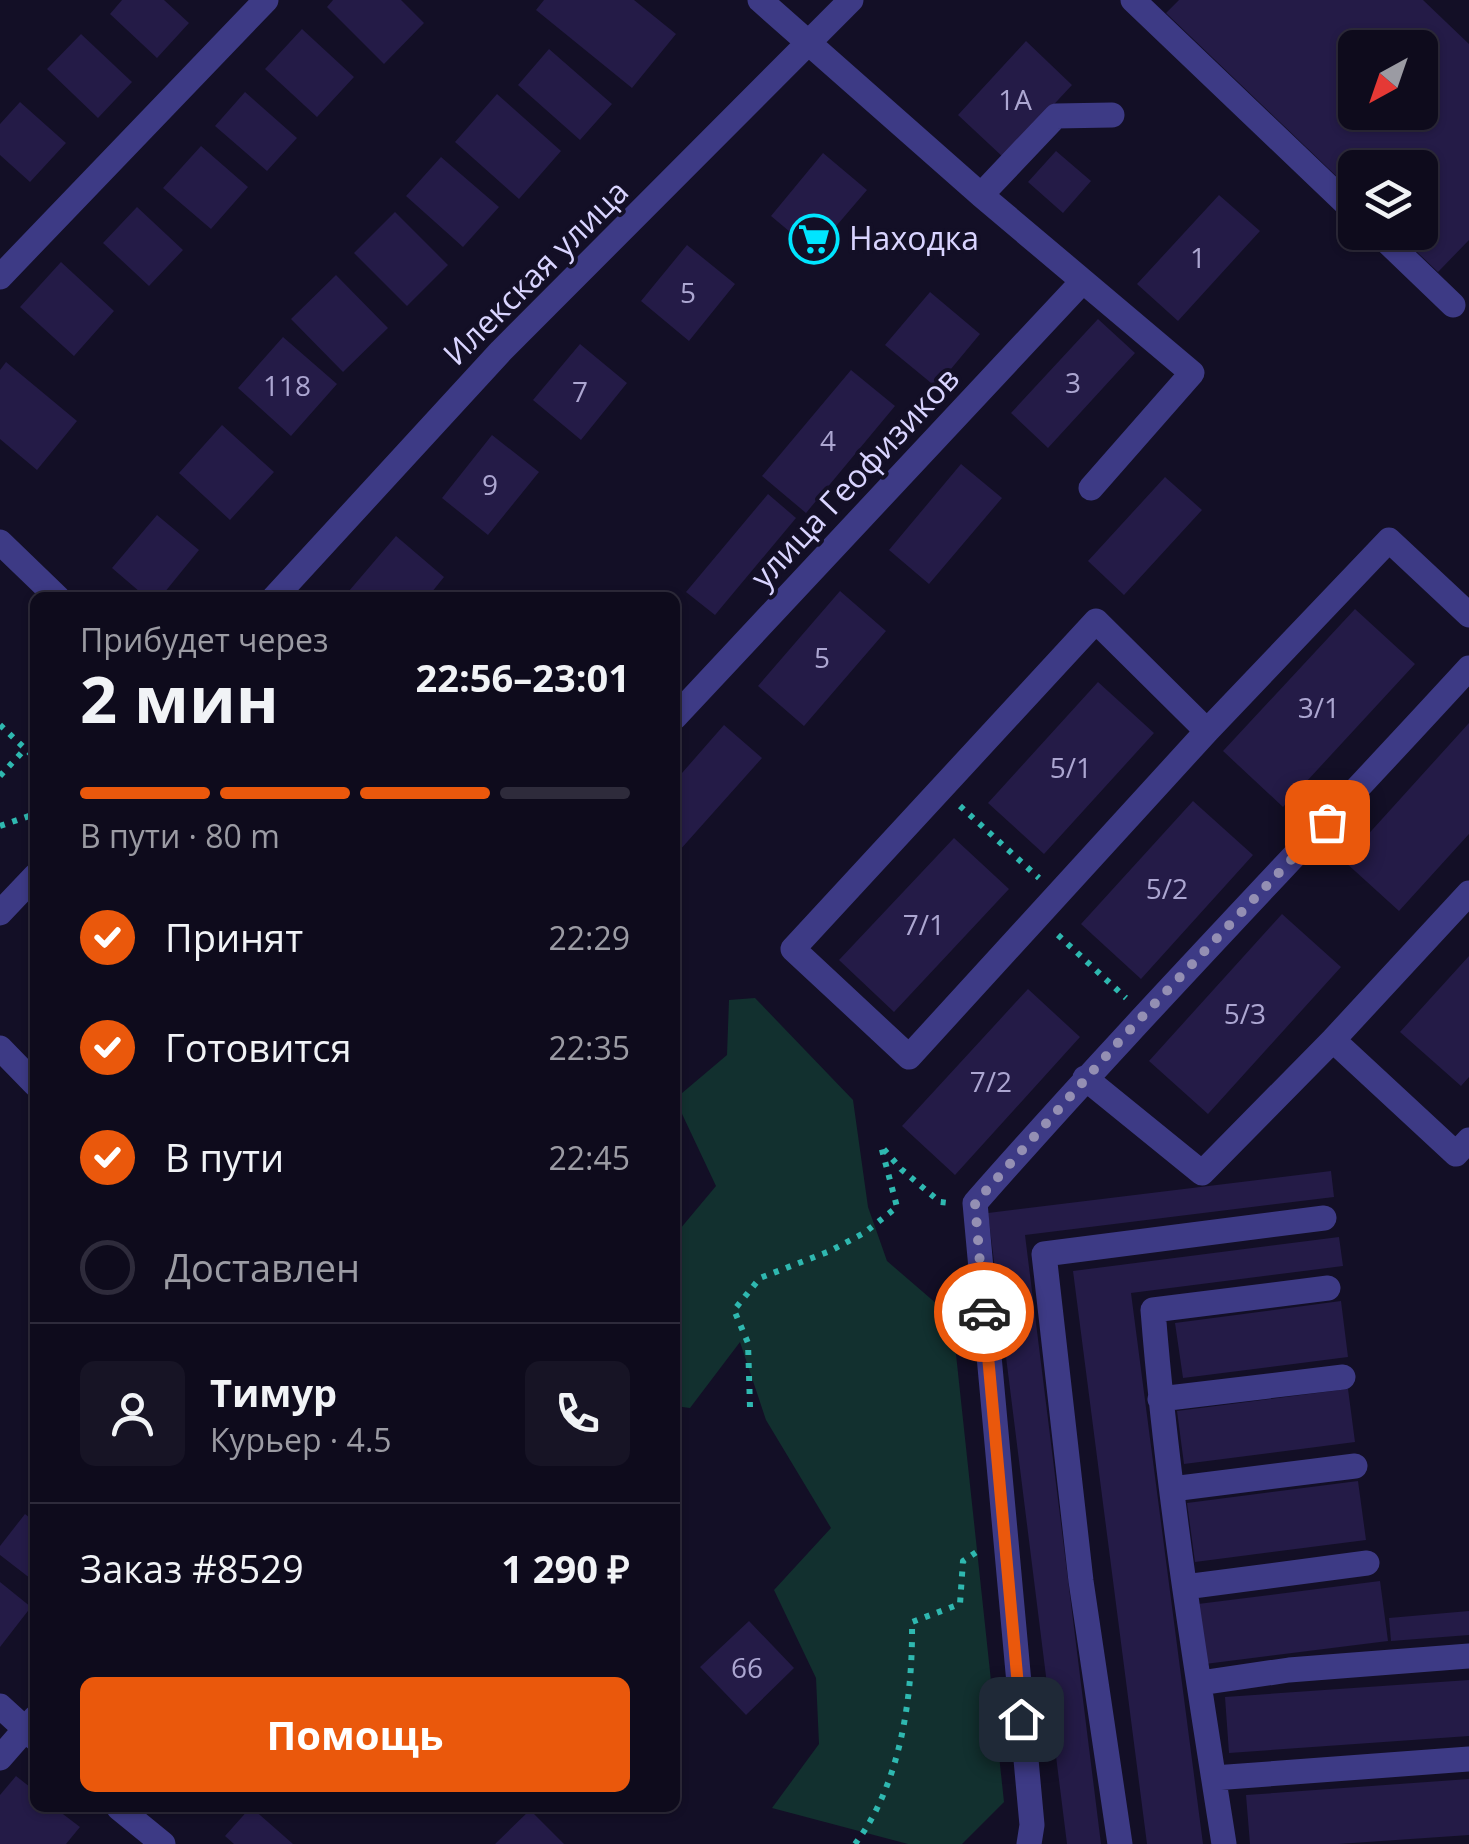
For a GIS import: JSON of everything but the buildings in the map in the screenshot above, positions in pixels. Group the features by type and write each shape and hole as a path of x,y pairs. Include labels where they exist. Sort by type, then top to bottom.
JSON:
{"street":[{"path":"0,276 266,0"},
{"path":"760,0 980,196 1192,373 1091,488"},
{"name":"Илекская улица","path":"280,592 501,351 850,0"},
{"path":"1133,0 1338,196"},
{"path":"980,196 1056,116 1112,115"},
{"path":"1395,250 1452,305"},
{"name":"улица Геофизиков","path":"680,711 1082,282"},
{"path":"1207,731 1096,621 793,949 909,1058 1207,731 1389,540 1469,615"},
{"path":"0,542 52,592"},
{"path":"1029,1844 1032,1825 975,1203 1143,1014 1469,668"},
{"path":"0,913 30,881"},
{"path":"1085,1078 1202,1173 1469,894"},
{"path":"1333,1040 1456,1154 1469,1140"},
{"path":"0,1048 30,1079"},
{"path":"1120,1844 1081,1581 1044,1254 1324,1218"},
{"path":"1224,1844 1184,1587 1160,1400 1153,1310 1328,1288"},
{"path":"1160,1400 1343,1377"},
{"path":"1172,1490 1355,1466"},
{"path":"1184,1587 1367,1563"},
{"path":"1200,1684 1289,1670 1469,1656"},
{"path":"0,1706 30,1727"},
{"path":"0,1758 30,1730"},
{"path":"1214,1778 1469,1759"},
{"path":"124,1812 163,1844"}],"path":[{"path":"0,725 30,754"},
{"path":"0,776 25,749"},
{"path":"941,789 1059,896"},
{"path":"0,826 30,816"},
{"path":"1039,917 1143,1014"},
{"path":"750,1407 748,1343 734,1310 760,1278 830,1251 864,1233 897,1207 881,1146 940,1202 975,1203"},
{"path":"855,1844 870,1824 889,1779 912,1669 912,1622 960,1604 964,1560 1004,1534"}],"green space":[{"path":"755,998 853,1100 868,1207 887,1261 952,1317 1004,1802 962,1844 908,1844 772,1808 819,1744 816,1678 774,1590 831,1528 766,1420 740,1342 690,1408 680,1407 680,1229 716,1186 680,1110 680,1095 727,1055 729,1000"}],"way so far":[{"path":"984,1312 975,1203 1085,1078 1327,822"}],"place":[{"name":"Находка","path":"814,239"}],"route":[{"path":"984,1312 1021,1719"}]}
